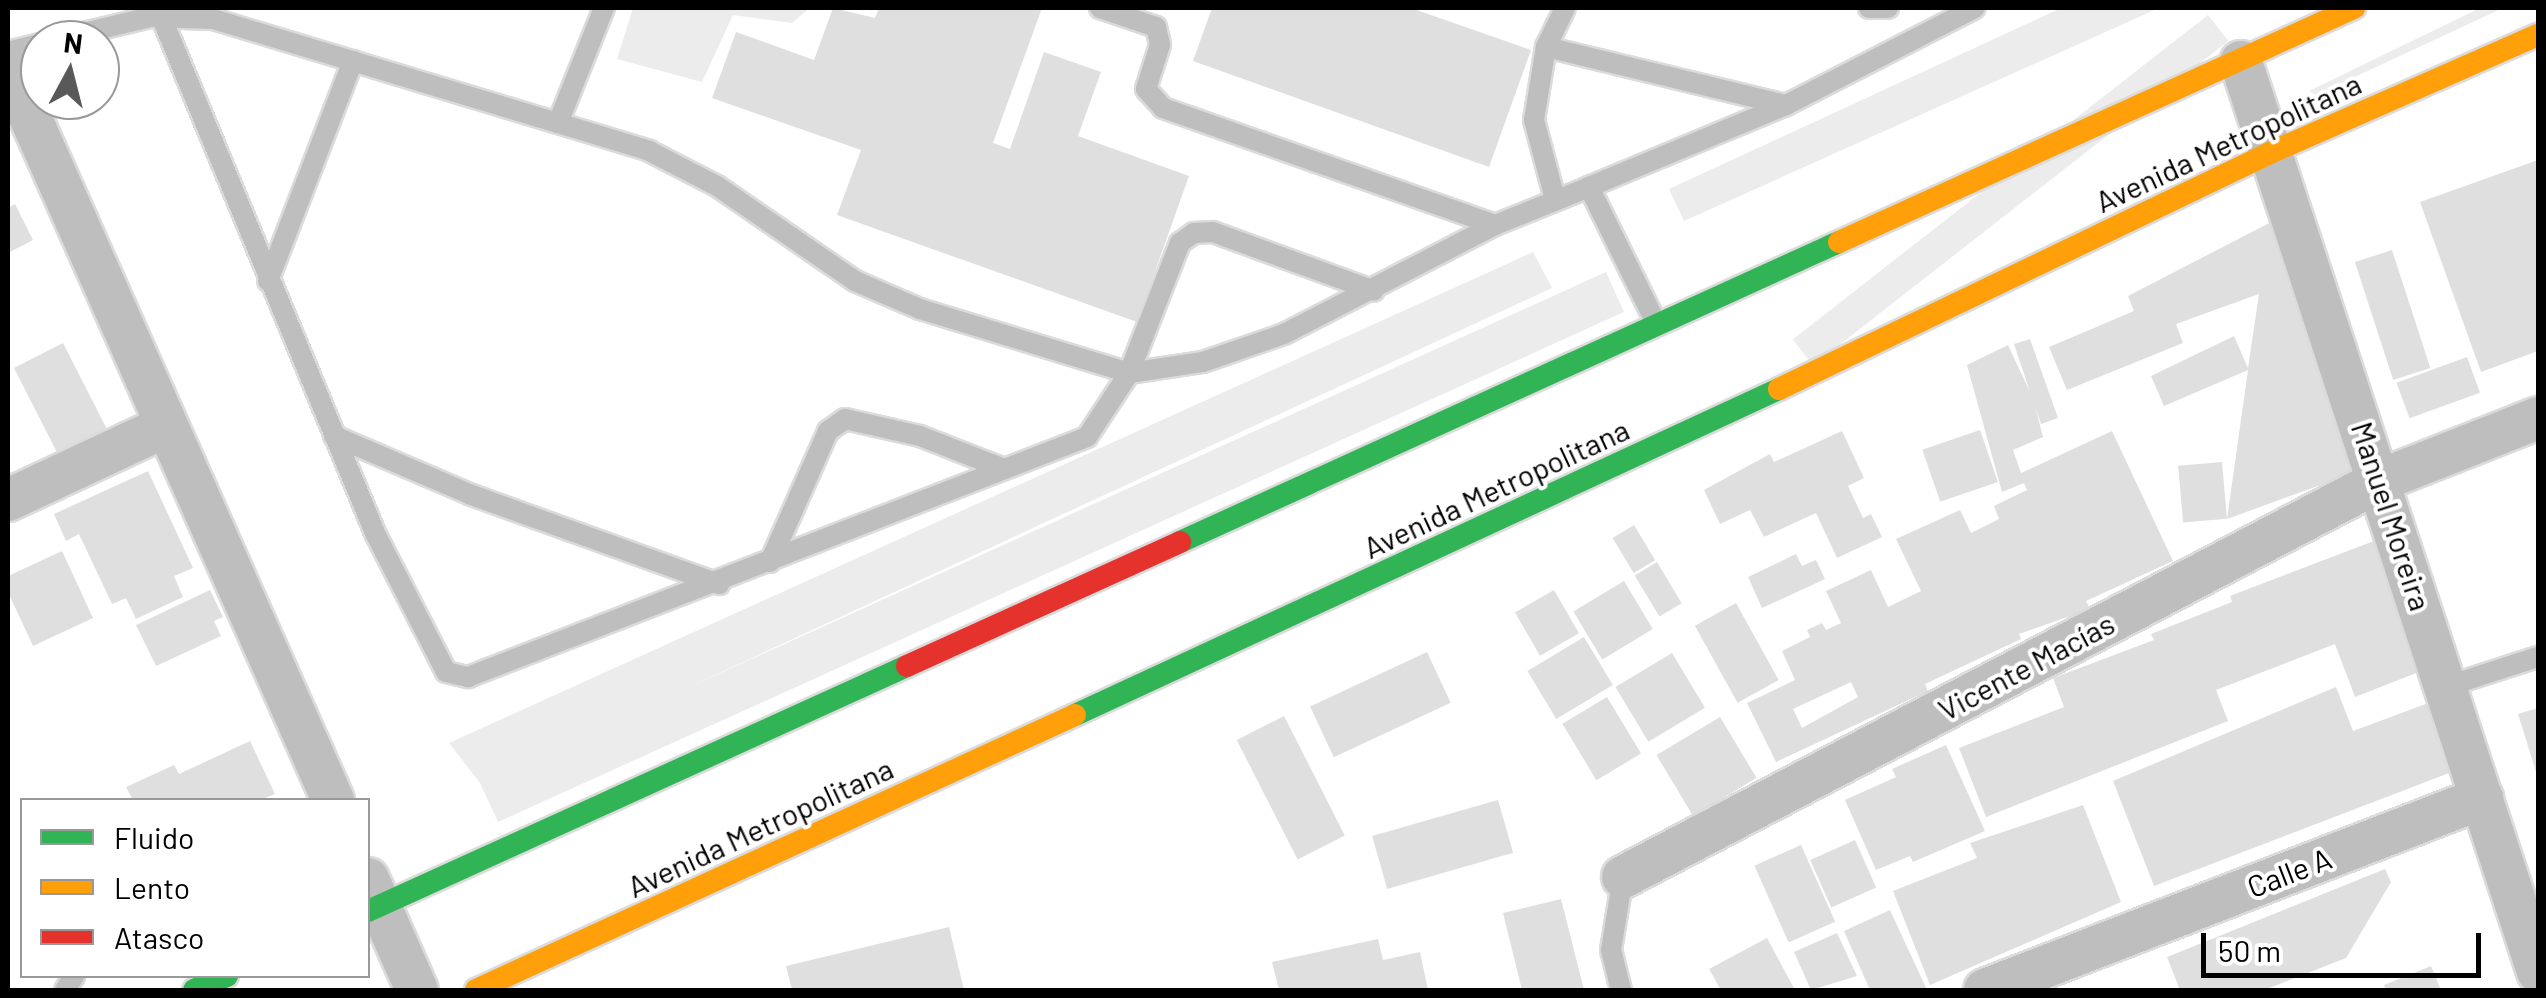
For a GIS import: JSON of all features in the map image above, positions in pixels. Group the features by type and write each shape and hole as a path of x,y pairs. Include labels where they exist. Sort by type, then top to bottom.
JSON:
{"highway":[{"path":"371,899 1658,327 2354,8"},
{"name":"Avenida Metropolitana","path":"476,990 1699,428 2270,153 2538,34"},
{"path":"194,990 222,978"}],"street":[{"name":"Manuel Moreira","path":"2240,62 2381,480 2538,972"},
{"path":"8,68 332,798"},
{"name":"Vicente Macías","path":"1623,877 2381,480 2538,418"},
{"path":"8,500 166,426"},
{"name":"Calle A","path":"2001,987 2482,798"},
{"path":"371,899 417,990"}],"lane":[{"path":"558,123 604,8"},
{"path":"1100,8 1156,26 1160,44 1146,89 1163,108 1495,225"},
{"path":"1555,199 1534,120 1546,47 1566,8"},
{"path":"1869,8 1888,8"},
{"path":"120,25 161,16 213,19 649,151 716,186 855,282 920,309 1129,372 1203,362 1284,334 1374,292 1495,225 1786,105 1975,8"},
{"path":"161,16 334,436 446,672 468,677 719,584 1087,437 1129,372 1180,243 1194,233 1214,232 1374,292"},
{"path":"1546,47 1786,105"},
{"path":"268,281 353,61"},
{"path":"1590,186 1658,327"},
{"path":"770,562 828,431 844,419 920,436 1004,469"},
{"path":"334,436 469,494 719,584"},
{"path":"2448,686 2538,657"},
{"name":"Vicente Macías","path":"1621,990 1611,950 1623,877"}],"shaded area":[{"path":"633,8 810,8 792,23 733,15 702,82 617,59"},
{"path":"2061,8 2159,8 1684,221 1669,189"},
{"path":"2480,8 2503,8 2316,95 2309,91"},
{"path":"2208,15 2228,41 1813,365 1793,339"},
{"path":"1533,252 1552,288 674,694 1606,272 1624,312 498,822 480,783 449,743"}],"building":[{"path":"833,8 875,18 879,8 1042,8 993,143 1010,149 1044,52 1101,72 1078,136 1189,176 1137,322 837,215 861,150 712,98 736,32 814,60"},
{"path":"1212,8 1411,8 1531,50 1489,167 1193,61"},
{"path":"2538,160 2538,351 2481,372 2420,202"},
{"path":"15,204 33,240 8,253 8,208"},
{"path":"2279,218 2362,470 2227,519 2248,370 2164,406 2151,376 2234,336 2248,368 2259,294 2176,324 2183,343 2067,390 2049,347 2134,311 2128,296"},
{"path":"2392,250 2430,368 2393,380 2355,262"},
{"path":"2030,339 2058,418 2041,424 2035,406 2043,437 2013,450 2021,473 2112,431 2173,561 2086,601 2090,609 2019,634 2021,639 1925,684 1928,691 1776,762 1747,703 1795,680 1782,651 1810,637 1807,630 1822,623 1826,630 1841,623 1826,591 1871,570 1888,607 1921,591 1896,539 1960,510 1971,533 1999,519 1994,506 2027,490 2024,483 2002,492 1967,365 2008,345 2030,392 2014,344","holes":["1851,682 1858,697 1802,728 1793,709"]},
{"path":"63,343 107,429 58,454 14,368"},
{"path":"2467,357 2480,393 2410,418 2397,383"},
{"path":"1980,430 1998,482 1940,502 1922,450"},
{"path":"1842,431 1864,478 1848,486 1863,518 1871,514 1882,537 1837,558 1816,513 1764,537 1750,510 1720,524 1704,490 1770,454 1774,462"},
{"path":"2222,462 2227,519 2183,523 2178,466"},
{"path":"148,471 193,568 174,576 183,597 136,619 126,598 112,604 79,534 66,541 54,514"},
{"path":"1634,525 1655,560 1634,573 1613,538"},
{"path":"2379,539 2429,668 2355,697 2335,644 2216,690 2228,721 1986,817 1959,748 2064,707 2053,678 2154,640 2151,634 2232,602 2230,596"},
{"path":"62,551 93,618 33,646 8,592 8,576"},
{"path":"1796,554 1802,566 1816,560 1825,579 1762,608 1748,577"},
{"path":"1657,562 1682,603 1659,617 1635,575"},
{"path":"1624,581 1653,629 1602,659 1573,611"},
{"path":"210,590 223,617 214,621 221,636 156,666 136,625"},
{"path":"1554,590 1579,633 1540,656 1515,612"},
{"path":"1736,603 1779,680 1738,703 1695,626"},
{"path":"1584,637 1613,685 1556,719 1527,671"},
{"path":"1427,652 1451,703 1334,757 1310,707"},
{"path":"1672,653 1705,708 1648,742 1615,687"},
{"path":"2336,687 2353,731 2431,702 2457,770 2154,886 2113,781"},
{"path":"1607,697 1641,754 1596,780 1562,724"},
{"path":"2538,708 2538,778 2518,714"},
{"path":"1284,716 1345,835 1298,859 1237,740"},
{"path":"1720,717 1757,778 1693,816 1657,755"},
{"path":"250,741 275,794 265,798 132,798 126,787 174,765 179,774"},
{"path":"1946,745 1985,831 1913,862 1910,856 1876,870 1845,800 1896,777 1892,769"},
{"path":"1498,800 1513,853 1387,889 1372,836"},
{"path":"2083,805 2121,902 1930,985 1893,891 1977,858 1970,843"},
{"path":"1855,840 1876,888 1831,907 1810,860"},
{"path":"1801,845 1835,922 1789,942 1754,866"},
{"path":"2385,869 2391,882 2346,958 2264,990 2180,990 2167,957"},
{"path":"1561,899 1584,990 1522,990 1503,913"},
{"path":"1890,910 1927,990 1870,990 1844,931"},
{"path":"949,927 964,990 792,990 786,966"},
{"path":"1837,933 1857,976 1811,990 1794,952"},
{"path":"1767,938 1795,990 1721,990 1709,969"},
{"path":"1378,939 1383,960 1420,952 1428,990 1279,990 1272,962"},
{"path":"2431,966 2441,990 2386,990 2384,985"}],"traffic: fast":[{"path":"1180,542 1839,242"},
{"path":"1075,715 1779,389"},
{"path":"370,910 907,666"},
{"path":"194,990 222,978"}],"traffic: slow":[{"path":"1839,242 2354,8"},
{"path":"1779,389 2270,153 2538,35"},
{"path":"476,990 1075,715"}],"traffic: jam":[{"path":"907,666 1180,542"}]}
